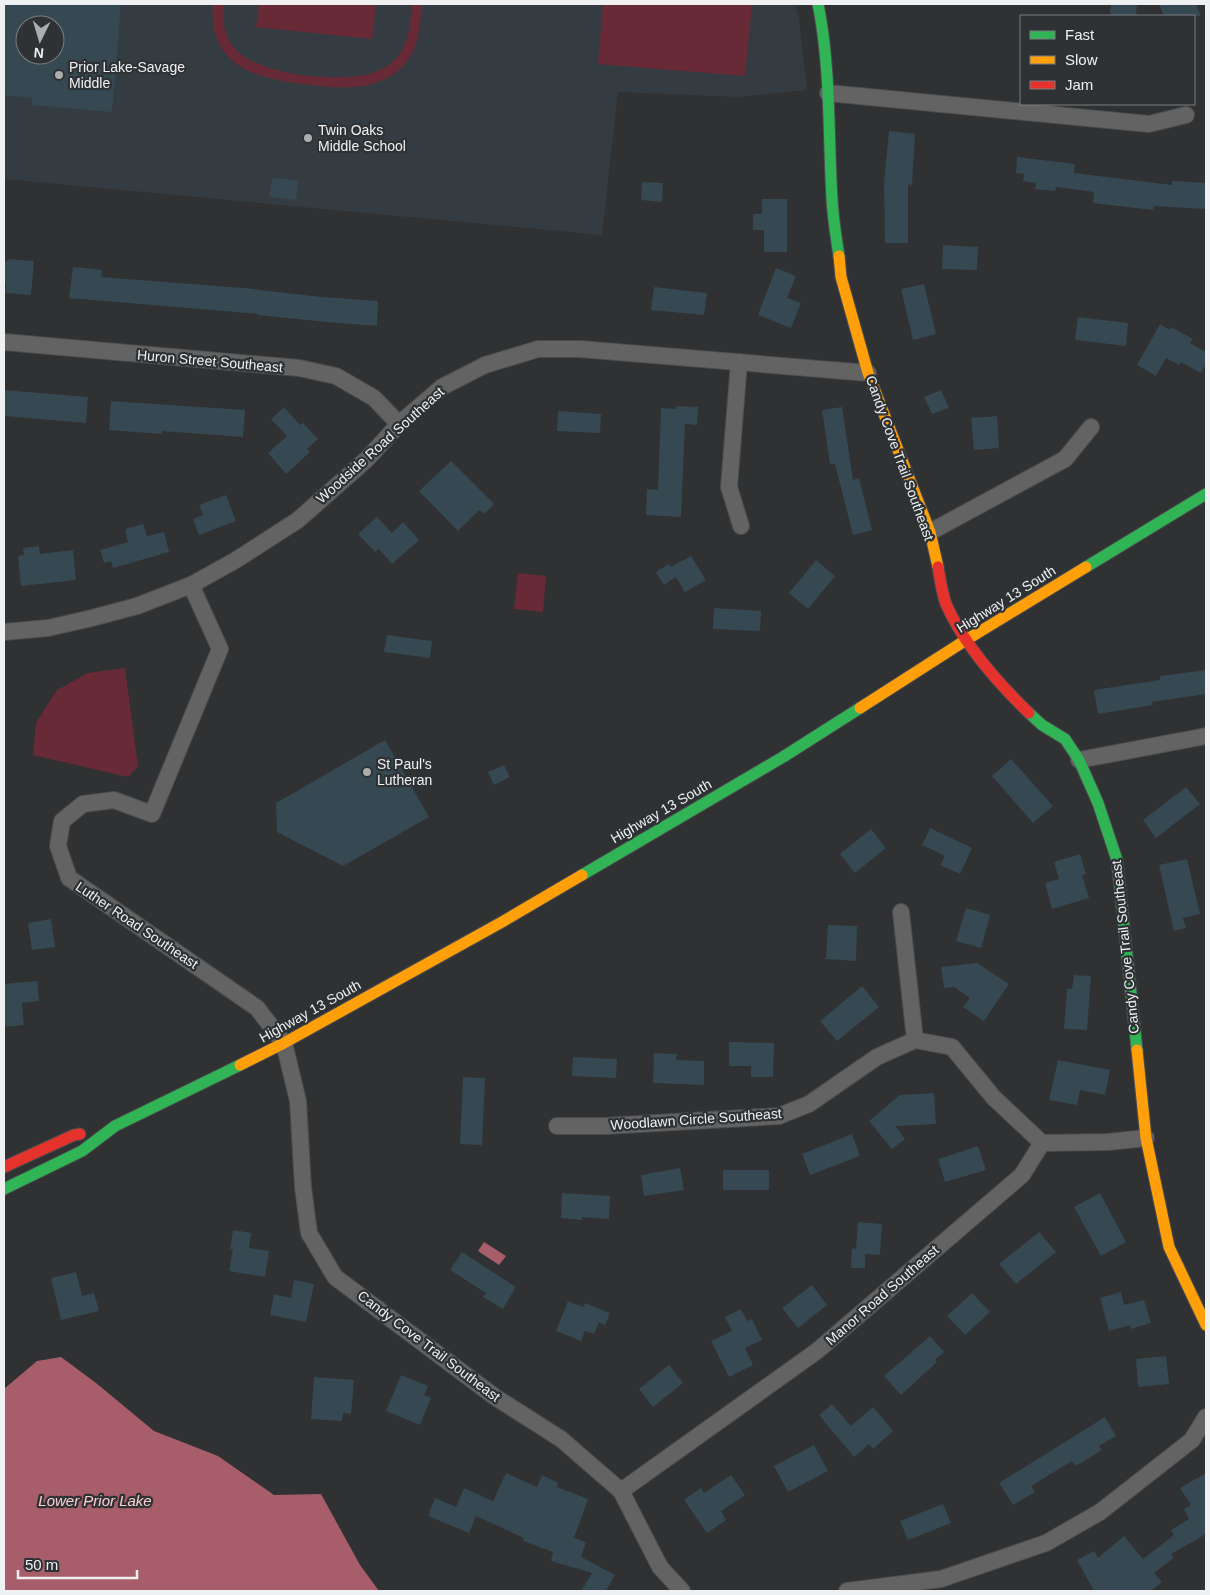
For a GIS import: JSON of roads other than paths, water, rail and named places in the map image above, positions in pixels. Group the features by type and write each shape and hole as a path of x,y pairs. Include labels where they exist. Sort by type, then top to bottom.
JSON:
{"main road":[{"name":"Candy Cove Trail Southeast","path":"818,4 828,93 832,201 841,277 868,373 930,532 946,603 966,640 1006,692 1042,725 1064,739 1079,760 1098,803 1117,860 1146,1138 1169,1247 1206,1325"},
{"name":"Highway 13 South","path":"4,1189 82,1151 115,1126 284,1043 502,922 782,757 966,640 1206,494"},
{"name":"Highway 13 South","path":"4,1167 74,1135 115,1126"}],"street":[{"path":"828,93 1149,124 1186,115"},
{"name":"Huron Street Southeast","path":"4,342 299,368 336,376 374,398 399,424"},
{"name":"Woodside Road Southeast","path":"4,632 48,628 92,618 137,606 191,585 236,560 298,520 367,458 399,424 442,387 485,365 538,349 580,349 868,373"},
{"path":"739,362 729,487 741,526"},
{"path":"930,532 1065,459 1090,427"},
{"name":"Luther Road Southeast","path":"191,585 220,649 152,814 114,800 83,804 62,821 58,846 68,878 257,1008 284,1043"},
{"path":"1079,760 1206,736"},
{"path":"901,912 915,1040 952,1047 994,1098 1042,1143 1108,1142 1146,1138"},
{"name":"Woodlawn Circle Southeast","path":"557,1126 605,1126 779,1116 809,1104 878,1056 915,1040"},
{"name":"Candy Cove Trail Southeast","path":"284,1043 298,1101 303,1186 309,1233 335,1277 495,1397 561,1439 621,1491 660,1567 682,1591"},
{"name":"Manor Road Southeast","path":"621,1491 817,1351 1022,1175 1042,1143"},
{"path":"847,1591 941,1579 1046,1543 1100,1512 1192,1440 1206,1417"}],"water":[{"path":"484,1242 506,1256 499,1265 478,1251"},
{"name":"Lower Prior Lake","path":"61,1357 154,1431 218,1456 274,1495 321,1494 360,1565 379,1591 4,1591 4,1389 37,1361"}],"place":[{"name":"Prior Lake-Savage Middle","path":"59,75"},
{"name":"Twin Oaks Middle School","path":"308,138"},
{"name":"St Paul's Lutheran","path":"367,772"}]}
